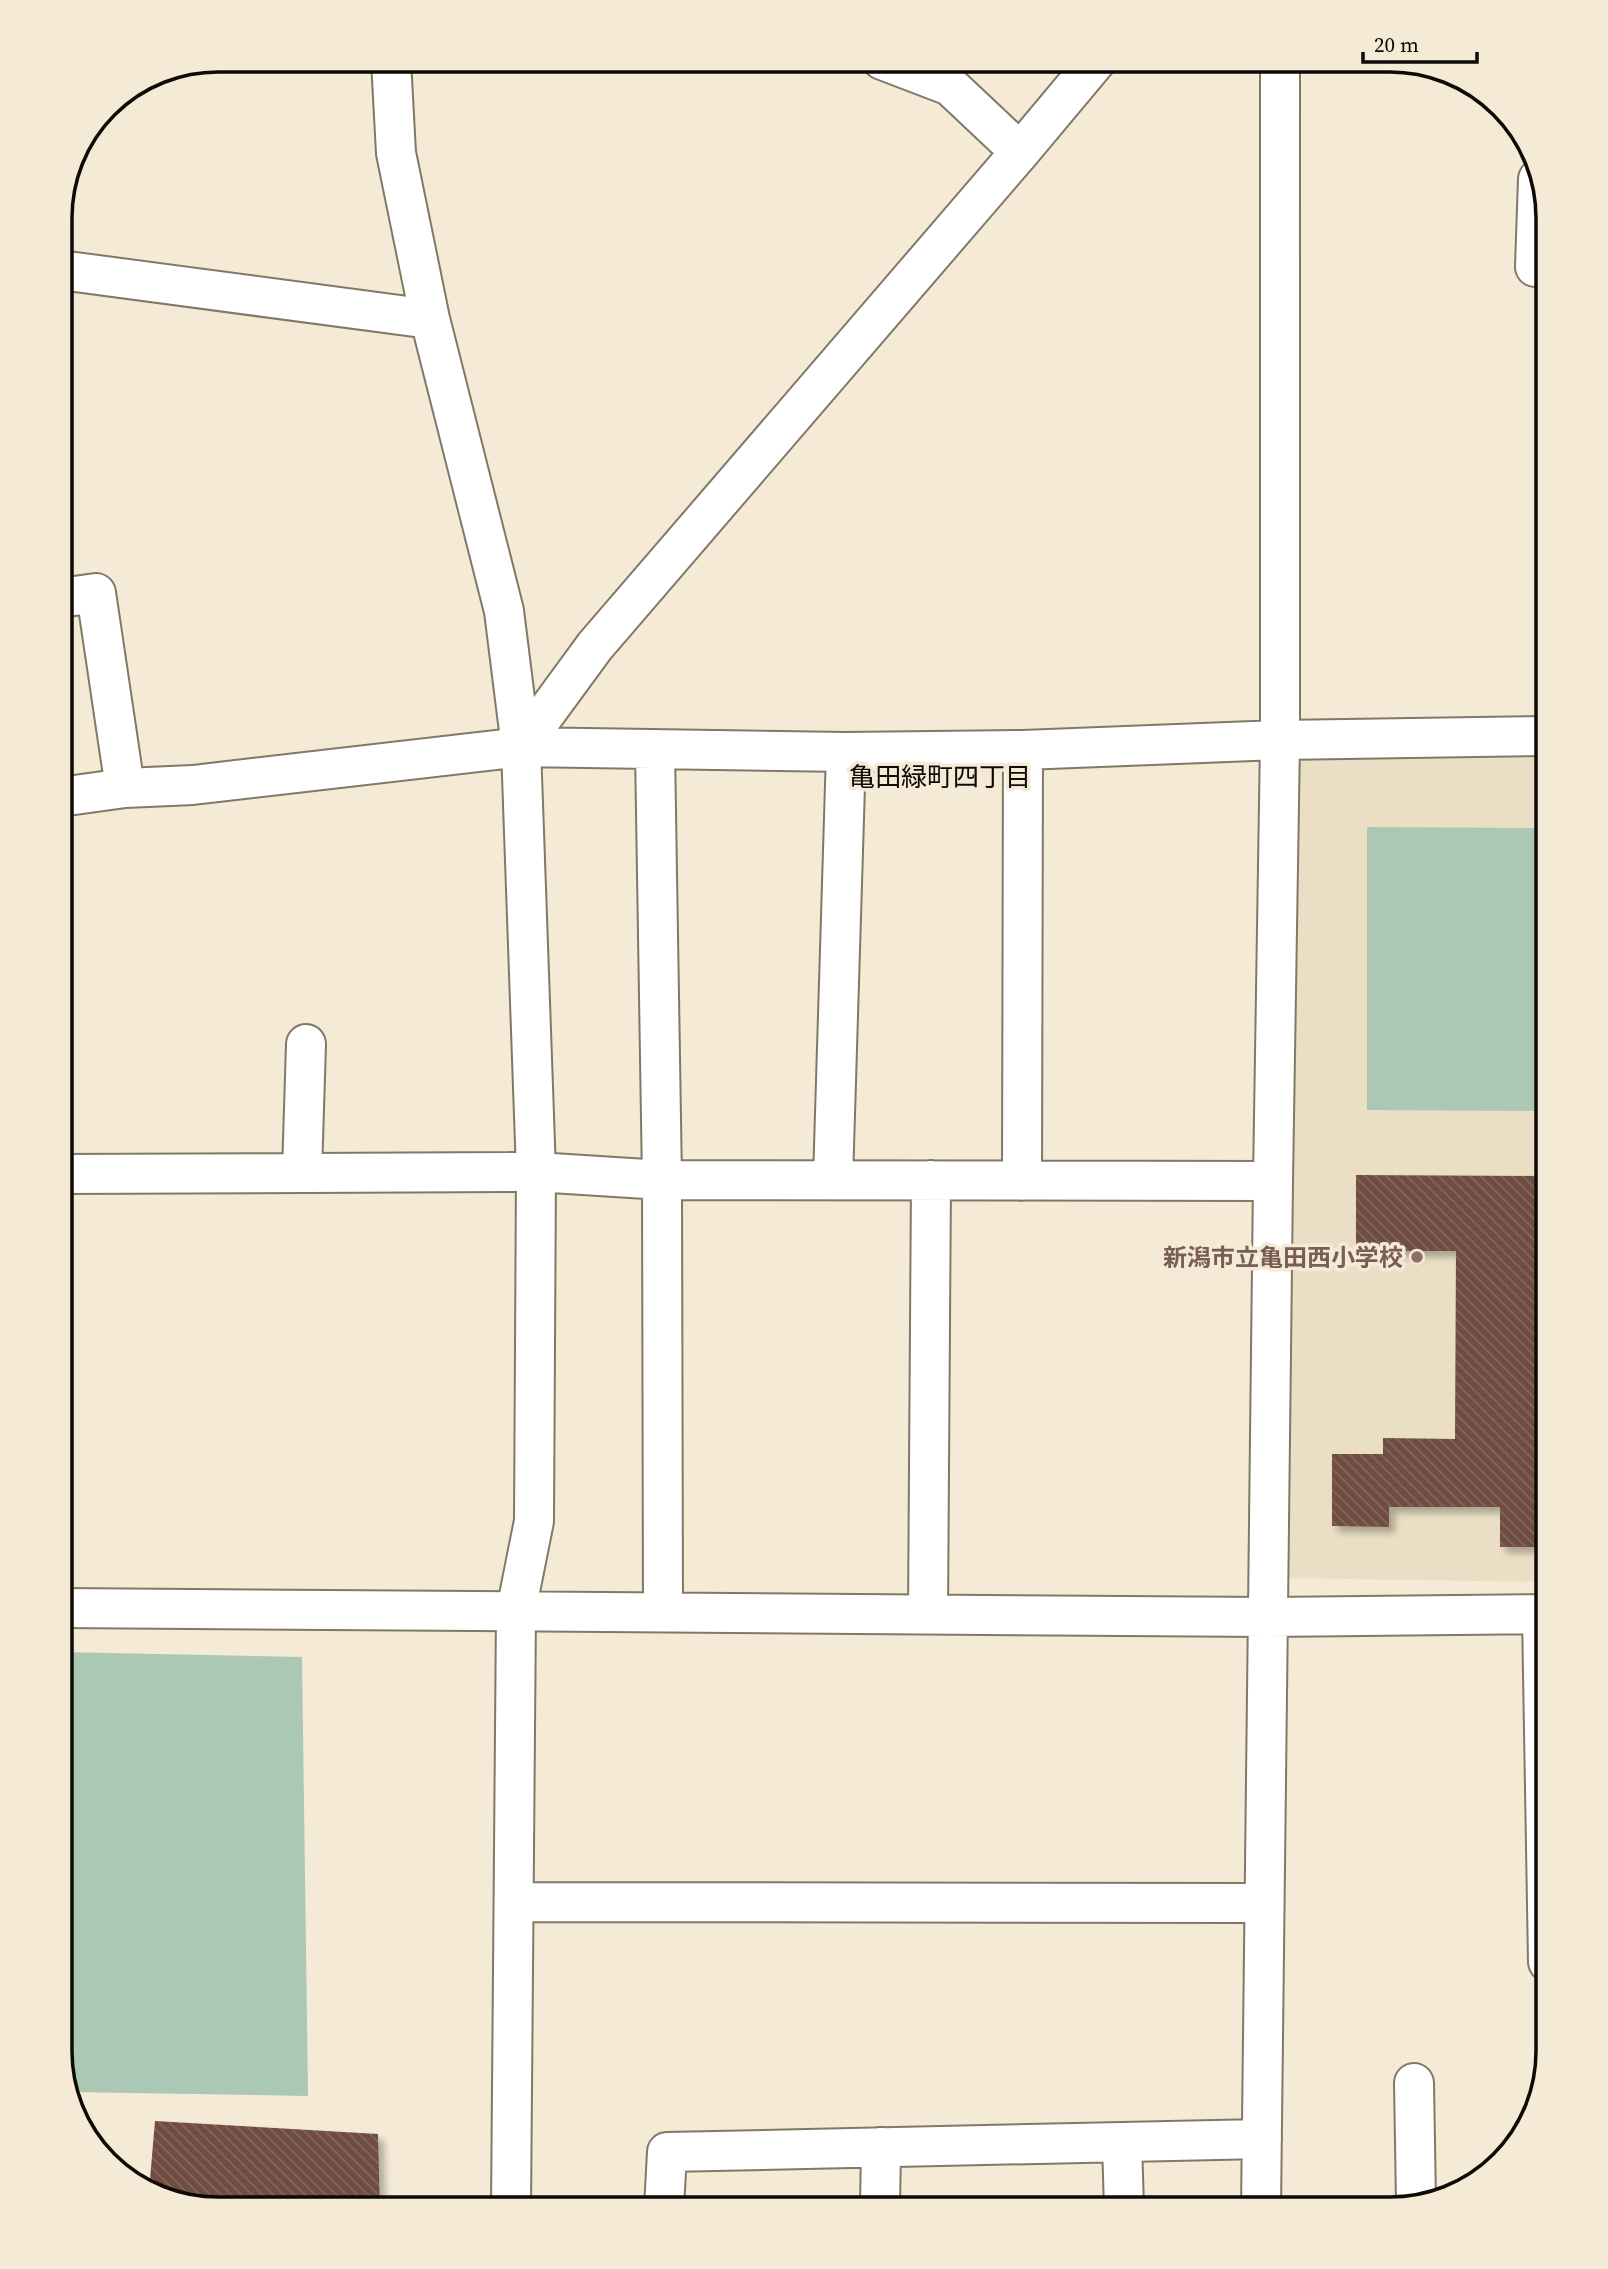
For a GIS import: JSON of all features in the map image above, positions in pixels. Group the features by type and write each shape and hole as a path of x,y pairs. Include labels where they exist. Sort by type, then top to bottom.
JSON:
{"street":[{"path":"392,72 396,152 430,319 504,611 521,747 536,1172 534,1521 516,1611 511,2197"},
{"path":"913,72 950,86 1020,152"},
{"path":"521,747 596,646 1087,72"},
{"path":"1261,2197 1280,740 1280,72"},
{"path":"1535,267 1536,238"},
{"path":"72,272 430,319"},
{"path":"72,596 96,593 125,788"},
{"path":"72,795 125,788 193,785 521,747 846,752 1536,736"},
{"path":"1022,1181 1023,750"},
{"path":"655,751 662,1180 663,1612"},
{"path":"834,1180 846,752"},
{"path":"302,1173 306,1044"},
{"path":"72,1174 536,1172 662,1180 1273,1181"},
{"path":"928,1614 931,1180"},
{"path":"72,1608 1267,1617 1536,1614"},
{"path":"514,1902 1264,1903"},
{"path":"1414,2083 1416,2195"},
{"path":"665,2197 667,2152 1262,2139"},
{"path":"1122,2142 1124,2197"},
{"path":"880,2197 881,2147"}],"shaded area":[{"name":"新潟市立亀田西小学校","path":"1536,756 1536,1582 1284,1578 1288,936 1300,758"}],"green space":[{"path":"1367,827 1536,828 1536,1111 1367,1110"},
{"path":"72,1652 302,1657 308,2096 78,2092 72,2051"}],"building":[{"path":"1356,1175 1536,1176 1536,1547 1500,1547 1500,1507 1389,1507 1389,1527 1332,1526 1332,1454 1383,1454 1383,1438 1455,1439 1456,1251 1356,1251"},
{"path":"155,2121 378,2134 380,2197 209,2197 171,2189 150,2180"}],"place":[{"name":"新潟市立亀田西小学校","path":"1417,1257"}],"district":[{"name":"亀田緑町四丁目","path":"940,777"}]}
